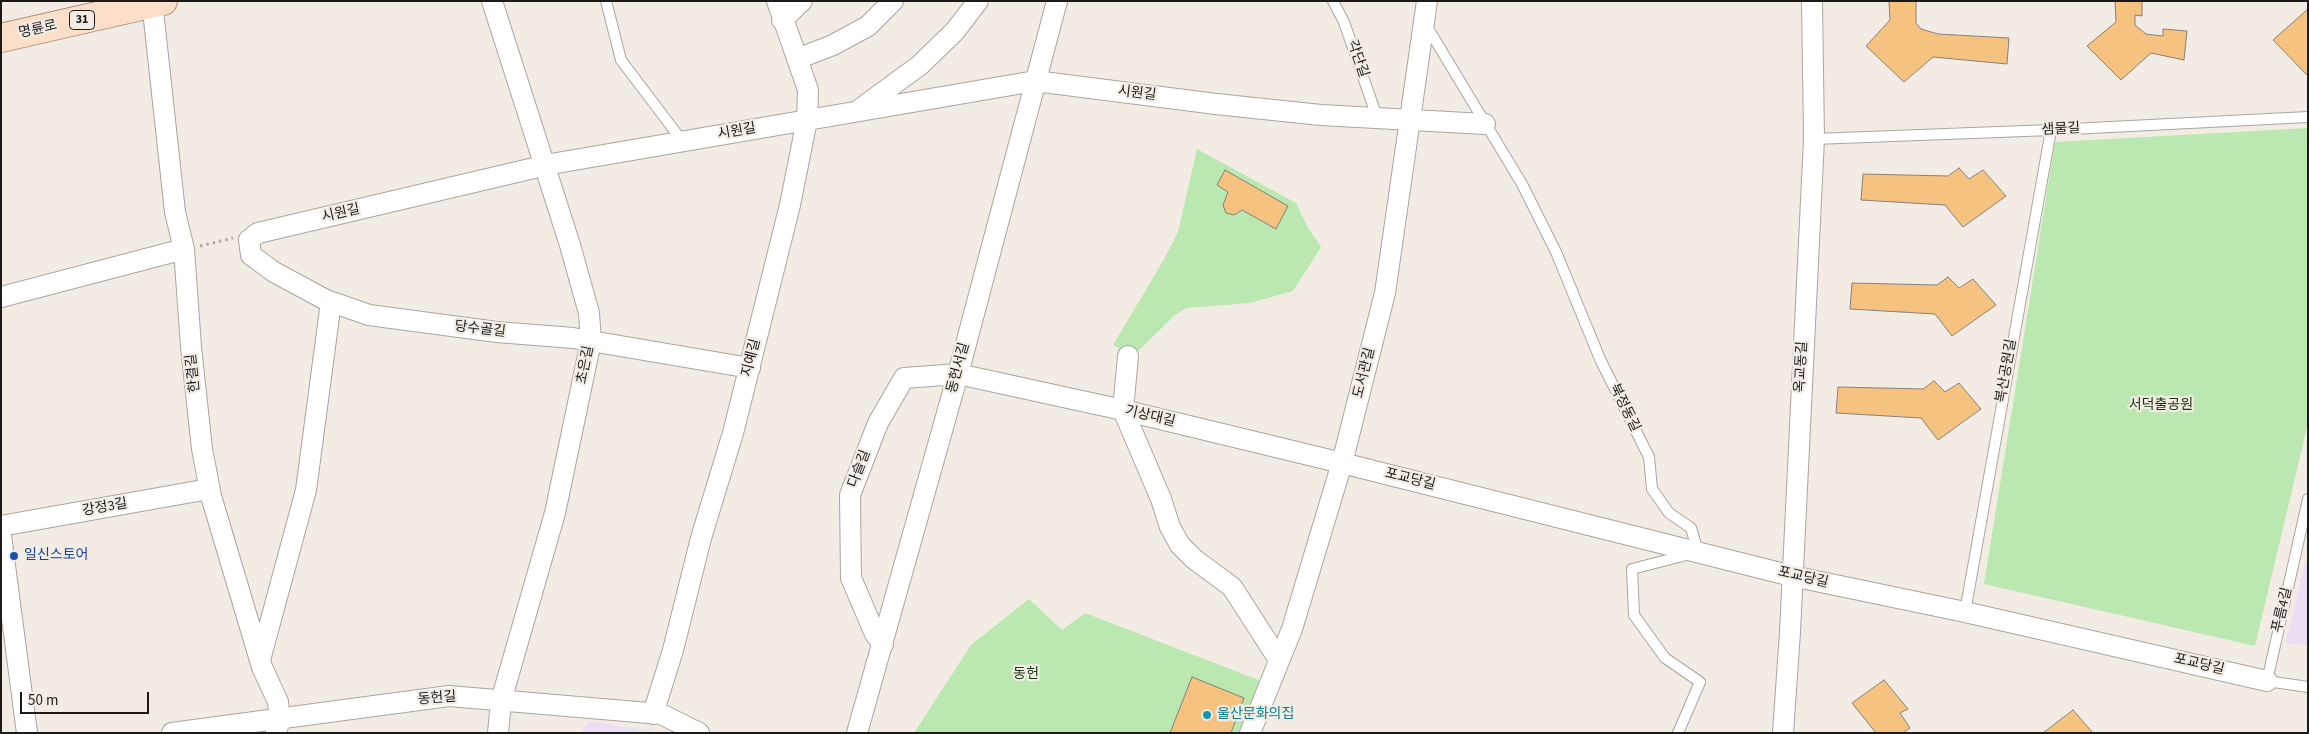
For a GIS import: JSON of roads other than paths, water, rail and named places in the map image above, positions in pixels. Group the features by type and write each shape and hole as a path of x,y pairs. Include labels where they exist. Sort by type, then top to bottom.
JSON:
{"main road":[{"name":"명륜로","path":"1,38 156,2"}],"street":[{"name":"초은길","path":"492,1 589,313 591,341 555,513 501,701 498,733"},
{"path":"779,10 802,1"},
{"path":"797,59 833,45 868,26 893,1"},
{"path":"857,112 920,65 955,31 978,1"},
{"name":"동헌서길","path":"858,733 958,374 1057,1"},
{"name":"도서관길","path":"1250,733 1292,629 1342,463 1385,294 1427,1"},
{"name":"옥교동길","path":"1783,733 1790,632 1814,139 1812,1"},
{"name":"한결길","path":"156,2 175,212 184,249 191,347 202,449 210,489 260,660 278,702 278,726"},
{"name":"지예길","path":"652,714 673,650 701,538 733,433 750,368 790,205 807,120 808,90 779,10"},
{"name":"시원길","path":"258,233 544,166 1035,81 1216,104 1321,114 1485,124"},
{"name":"당수골길","path":"258,233 249,240 251,255 274,272 331,302 369,315 497,332 591,341 750,368"},
{"path":"1,297 184,249"},
{"path":"260,660 306,490 331,302"},
{"path":"1128,356 1123,410 1161,498 1170,526 1180,545 1194,559 1232,587 1279,660"},
{"name":"기상대길","path":"958,374 1123,410 1342,463"},
{"name":"다슬길","path":"883,644 875,634 851,578 850,495 878,423 904,378 958,374"},
{"name":"포교당길","path":"1342,463 1792,576 1965,612 2267,681"},
{"name":"강정3길","path":"1,526 210,489"},
{"path":"1,535 27,733"},
{"name":"동헌길","path":"172,733 278,726 449,696 661,714 699,733"}],"lane":[{"path":"606,1 621,60 683,142"},
{"name":"각단길","path":"1333,1 1344,22 1377,117"},
{"name":"북정동길","path":"1425,24 1522,184 1556,252 1600,359 1649,457 1652,488 1670,513 1691,528 1698,552"},
{"name":"샘물길","path":"1814,139 2051,130 2308,117"},
{"name":"복산공원길","path":"1965,612 2051,130"},
{"name":"푸름4길","path":"2267,681 2308,499"},
{"path":"1678,733 1700,682 1665,658 1634,615 1632,569 1698,552"},
{"path":"2267,681 2308,687"}],"place":[{"name":"일신스토어","path":"14,556"},
{"name":"울산문화의집","path":"1207,715"}],"park label":[{"name":"서덕출공원","path":"2161,406"},
{"name":"동헌","path":"1026,675"}]}
